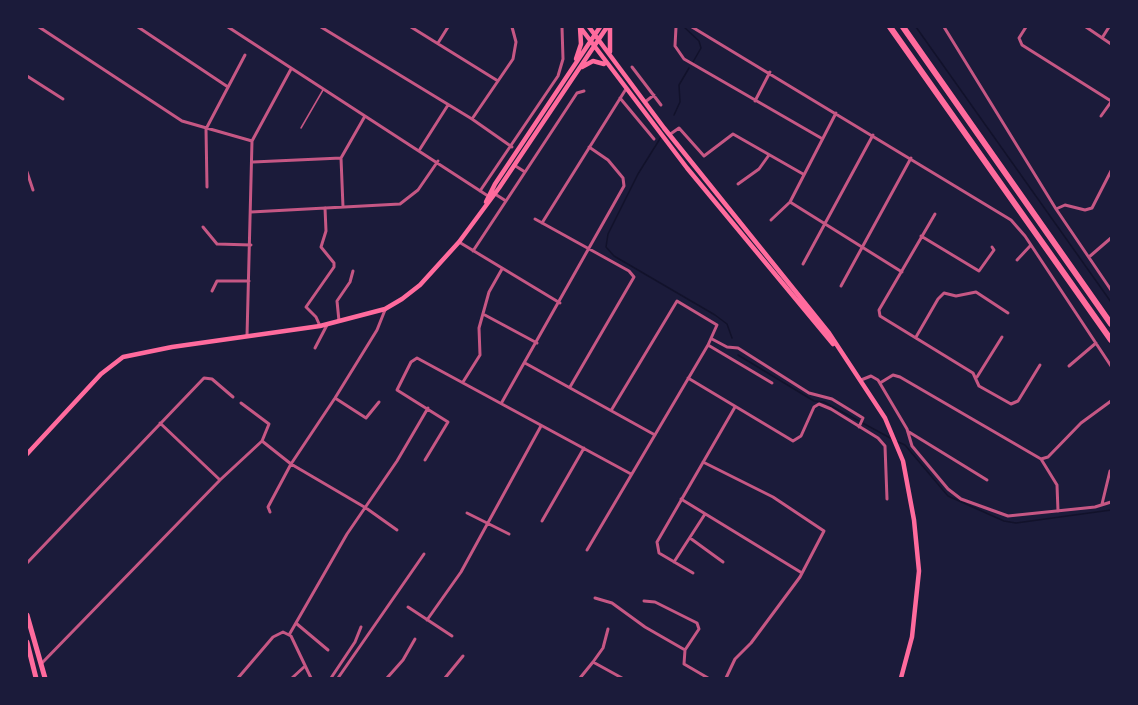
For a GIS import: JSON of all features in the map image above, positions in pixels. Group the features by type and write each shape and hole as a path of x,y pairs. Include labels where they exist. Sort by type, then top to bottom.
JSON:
{"highway":[{"path":"890,27 1111,340"},
{"path":"903,27 1111,324"}],"main road":[{"path":"580,27 607,65 740,233 840,350"},
{"path":"571,70 581,44 580,27"},
{"path":"589,27 669,135 812,310 885,418 903,461 914,520 919,571 912,637 901,678"},
{"path":"27,454 101,374 123,357 172,347 327,325 385,309 419,286 459,242 486,205 600,27"},
{"path":"492,195 609,27"},
{"path":"609,27 608,44 614,59"},
{"path":"579,69 593,61 607,65"},
{"path":"27,615 45,678"},
{"path":"28,645 36,678"}],"street":[{"path":"39,27 182,121 252,141"},
{"path":"138,27 228,87"},
{"path":"228,27 438,161 480,191 506,201"},
{"path":"321,27 472,119 512,147"},
{"path":"411,27 498,81"},
{"path":"438,43 448,27"},
{"path":"472,119 515,52 516,42 512,27"},
{"path":"480,191 558,76 563,59 562,27"},
{"path":"676,27 675,46 684,59 821,138"},
{"path":"692,27 836,112 1016,224 1111,366"},
{"path":"944,27 1056,209 1110,287"},
{"path":"1026,27 1019,38 1022,45 1111,102 1101,116"},
{"path":"1086,27 1111,44"},
{"path":"1102,38 1109,27"},
{"path":"207,187 206,129 245,56"},
{"path":"632,67 661,105"},
{"path":"247,337 252,141 291,69"},
{"path":"755,101 770,72"},
{"path":"27,76 63,99"},
{"path":"542,224 626,89"},
{"path":"473,251 577,93 584,91"},
{"path":"645,102 654,95"},
{"path":"620,98 654,139"},
{"path":"420,150 448,105"},
{"path":"771,220 790,202 836,112"},
{"path":"343,207 341,158 365,116"},
{"path":"669,135 679,128 704,156 731,134 803,174"},
{"path":"803,264 873,135"},
{"path":"501,402 560,303 625,182 608,160 589,147"},
{"path":"738,184 759,169 769,154"},
{"path":"252,162 341,158"},
{"path":"841,286 911,158"},
{"path":"251,212 404,202 418,190 438,161"},
{"path":"514,165 525,172"},
{"path":"1056,209 1065,205 1085,210 1092,208 1111,171"},
{"path":"27,172 33,190"},
{"path":"790,202 902,272"},
{"path":"320,326 316,317 306,308 334,267 334,262 321,247 326,231 325,208"},
{"path":"935,214 879,313 882,318 976,377 982,387 1014,404 1040,364"},
{"path":"535,219 630,272 633,279 570,387"},
{"path":"203,227 217,244 251,244"},
{"path":"921,236 979,271 994,250 992,247"},
{"path":"1089,256 1111,238"},
{"path":"459,242 560,303"},
{"path":"1017,260 1031,245"},
{"path":"463,382 480,355 478,333 489,292 502,269"},
{"path":"339,321 337,301 350,282 353,271"},
{"path":"213,291 217,281 249,281"},
{"path":"916,338 938,299 944,293 956,296 976,292 1008,314"},
{"path":"587,550 712,339 717,325 677,301 612,409"},
{"path":"270,512 268,507 291,464 377,330 385,309"},
{"path":"483,314 537,343"},
{"path":"315,348 327,325"},
{"path":"976,377 1002,337"},
{"path":"712,339 729,348 738,348 809,393 828,398 863,420 859,426"},
{"path":"1069,366 1096,343"},
{"path":"708,345 772,382"},
{"path":"425,460 448,422 396,389 412,359 417,358 631,474"},
{"path":"525,363 612,409 655,435"},
{"path":"880,383 893,375 900,377 1041,459 1057,485 1058,511"},
{"path":"861,380 874,376 880,383 908,432 912,446 957,497 1008,516 1111,502"},
{"path":"27,563 204,378 212,379 234,397"},
{"path":"688,378 793,441 798,439 814,407 819,404 859,426 885,446 887,499"},
{"path":"335,398 366,418 379,402"},
{"path":"1041,459 1048,457 1085,419 1111,400"},
{"path":"41,664 220,480 262,441 269,424 241,403"},
{"path":"693,573 659,553 657,542 735,407"},
{"path":"289,635 347,534 366,508 428,408"},
{"path":"160,423 220,480"},
{"path":"428,620 461,572 541,426"},
{"path":"908,432 987,480"},
{"path":"262,441 291,464 366,508 398,530"},
{"path":"542,522 584,448"},
{"path":"703,462 773,497 821,526 824,531 802,573 751,643 735,659 726,678"},
{"path":"1102,505 1110,471"},
{"path":"681,499 802,573"},
{"path":"467,513 509,534"},
{"path":"674,562 705,514"},
{"path":"690,538 723,561"},
{"path":"338,678 424,554"},
{"path":"595,598 612,603 645,627 686,650"},
{"path":"644,601 655,602 697,623 699,629 686,650 683,661 686,666 708,678"},
{"path":"408,607 452,636"},
{"path":"297,624 328,650"},
{"path":"331,678 355,642 361,627"},
{"path":"580,678 603,648 608,629"},
{"path":"238,678 273,637 282,632 289,635 311,678"},
{"path":"387,678 403,660 415,639"},
{"path":"445,678 463,656"},
{"path":"593,662 622,678"},
{"path":"292,678 304,666"}],"lane":[{"path":"301,128 324,89"}],"waterway":[{"path":"684,27 699,41 701,48 693,62"},
{"path":"916,27 1111,302"},
{"path":"674,115 680,102 679,85 689,68"},
{"path":"661,137 638,174 608,234 606,247 614,256 715,315 727,324 732,338"},
{"path":"738,355 814,401 824,402 892,439"},
{"path":"896,441 905,445 948,496 1004,521 1016,523 1111,510"}]}
